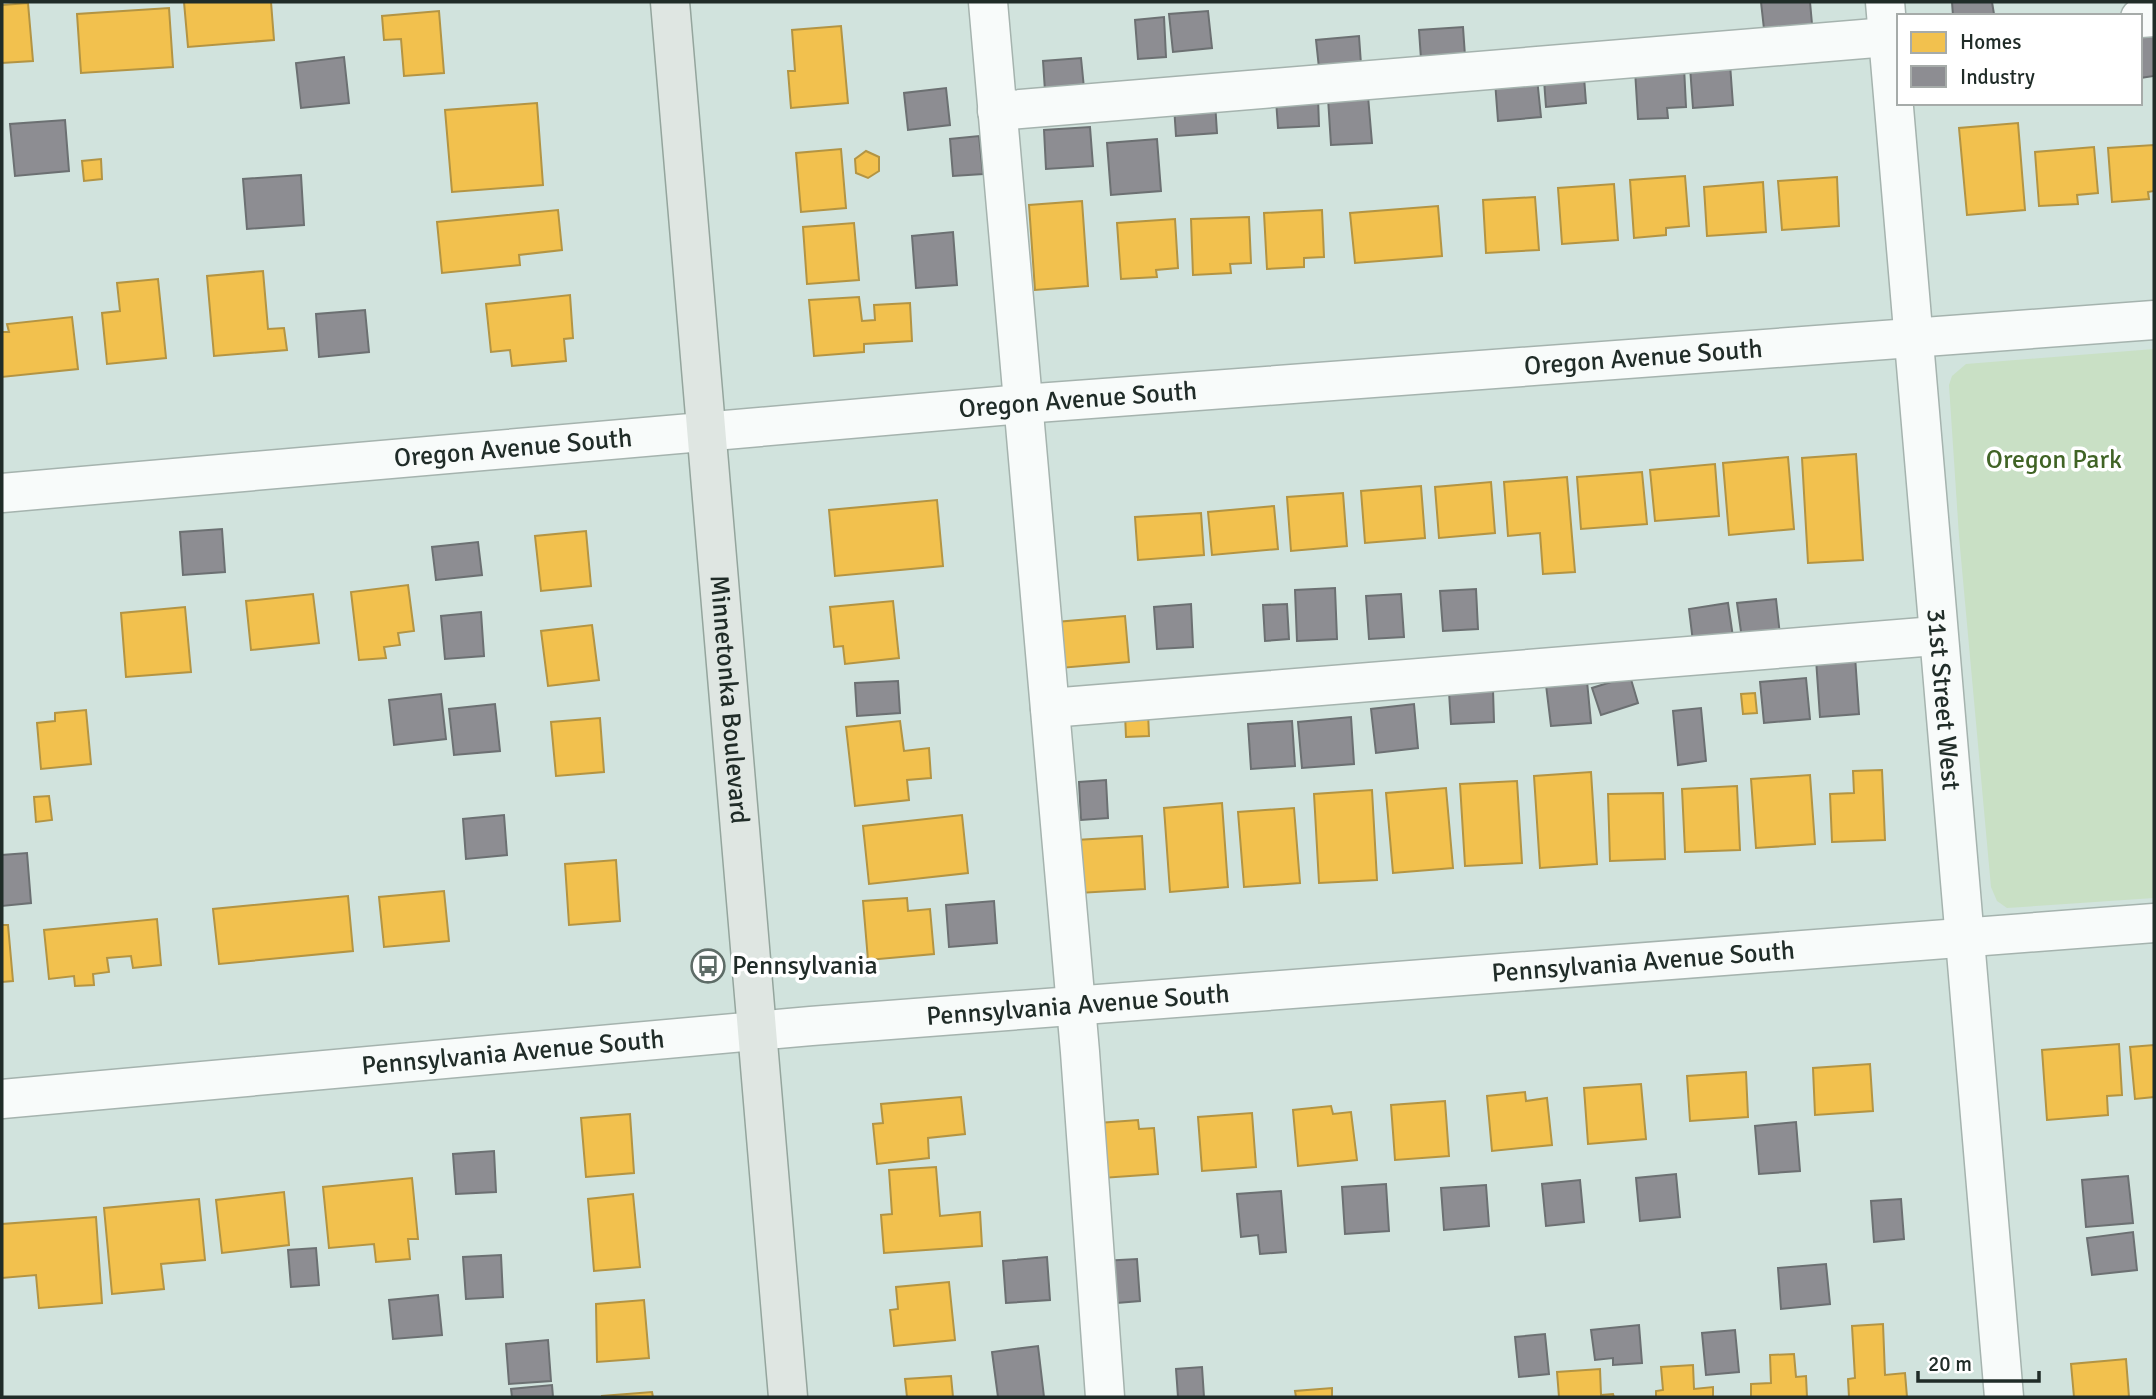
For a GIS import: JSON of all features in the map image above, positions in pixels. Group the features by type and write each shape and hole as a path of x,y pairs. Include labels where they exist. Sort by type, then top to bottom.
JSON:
{"main road":[{"name":"Minnetonka Boulevard","path":"670,2 788,1397"}],"street":[{"path":"988,2 1076,1008 1105,1397"},
{"path":"997,111 1891,25"},
{"name":"31st Street West","path":"1891,25 1935,636 2004,1397"},
{"name":"Oregon Avenue South","path":"2,493 1023,404 2154,320"},
{"path":"1050,708 1935,636"},
{"name":"Pennsylvania Avenue South","path":"2,1099 757,1031 2154,923"}],"green space":[{"name":"Oregon Park","path":"2154,349 2154,898 2007,908 1997,901 1991,887 1959,536 1949,385 1952,376 1966,364"}],"building: Homes":[{"path":"184,2 271,2 274,40 188,47"},
{"path":"28,3 33,61 2,63 2,5"},
{"path":"169,8 173,67 81,73 77,14"},
{"path":"439,11 444,73 404,76 401,39 384,40 382,16"},
{"path":"841,26 848,103 791,108 788,71 795,71 792,30"},
{"path":"537,103 543,185 452,192 445,110"},
{"path":"2018,123 2025,210 1967,215 1959,128"},
{"path":"2154,145 2154,191 2148,192 2149,199 2112,202 2108,148"},
{"path":"2094,147 2098,193 2077,195 2078,204 2039,206 2035,152"},
{"path":"841,149 846,208 801,212 796,153"},
{"path":"866,151 879,157 879,171 868,178 856,173 855,159"},
{"path":"101,159 102,179 84,181 82,161"},
{"path":"1685,176 1689,226 1666,228 1666,235 1634,238 1630,180"},
{"path":"1837,177 1839,226 1782,230 1778,181"},
{"path":"1763,182 1766,232 1707,236 1704,187"},
{"path":"1614,184 1618,240 1562,244 1558,188"},
{"path":"1535,197 1539,250 1486,253 1483,200"},
{"path":"1082,201 1088,286 1035,290 1029,205"},
{"path":"1438,206 1442,256 1355,263 1350,213"},
{"path":"558,210 562,250 519,255 520,265 442,273 437,222"},
{"path":"1322,210 1324,257 1304,258 1304,267 1267,269 1264,213"},
{"path":"1249,217 1251,263 1230,264 1231,273 1193,275 1191,219"},
{"path":"1175,219 1178,268 1156,270 1157,277 1121,279 1117,223"},
{"path":"854,223 859,280 807,284 803,227"},
{"path":"263,271 268,329 284,328 287,350 214,356 207,276"},
{"path":"158,279 166,358 107,364 102,313 120,311 117,283"},
{"path":"570,295 573,338 564,339 566,361 512,366 510,350 491,352 486,304"},
{"path":"859,297 862,321 875,320 874,305 910,303 912,341 864,344 864,352 814,356 809,300"},
{"path":"72,317 78,369 2,377 2,332 9,332 7,324"},
{"path":"1856,454 1863,560 1808,563 1802,458"},
{"path":"1788,457 1794,529 1729,535 1723,463"},
{"path":"1715,464 1719,516 1655,521 1650,470"},
{"path":"1642,472 1647,524 1581,529 1577,477"},
{"path":"1567,477 1575,572 1543,574 1540,533 1508,536 1504,482"},
{"path":"1491,482 1495,533 1439,538 1435,487"},
{"path":"1421,486 1425,538 1365,543 1361,491"},
{"path":"1343,493 1347,546 1291,551 1287,497"},
{"path":"937,500 943,566 835,576 829,510"},
{"path":"1274,506 1278,549 1212,555 1208,512"},
{"path":"1201,513 1204,555 1138,560 1135,517"},
{"path":"586,531 591,586 541,591 535,536"},
{"path":"408,585 414,631 398,633 400,645 384,647 386,658 359,660 351,592"},
{"path":"313,594 319,643 251,650 246,601"},
{"path":"893,601 899,658 845,664 843,646 834,647 830,607"},
{"path":"185,607 191,672 126,677 121,613"},
{"path":"1125,616 1129,662 1060,668 1056,622"},
{"path":"592,625 599,680 548,686 541,631"},
{"path":"1755,693 1757,713 1743,714 1741,694"},
{"path":"86,710 91,764 41,769 37,723 55,721 55,713"},
{"path":"1148,712 1149,736 1126,737 1125,714"},
{"path":"600,718 604,772 556,776 551,722"},
{"path":"900,721 904,751 929,748 931,778 907,780 909,800 855,806 846,727"},
{"path":"1882,770 1885,840 1832,842 1830,794 1854,793 1853,771"},
{"path":"1591,772 1597,864 1540,868 1534,776"},
{"path":"1810,775 1815,844 1756,848 1751,779"},
{"path":"1517,781 1522,863 1465,866 1460,784"},
{"path":"1737,786 1740,850 1685,852 1682,789"},
{"path":"1446,788 1453,868 1393,873 1386,793"},
{"path":"1372,790 1377,880 1319,883 1314,794"},
{"path":"1663,793 1665,859 1610,861 1608,794"},
{"path":"49,796 52,820 36,822 34,797"},
{"path":"1222,803 1228,887 1170,892 1164,808"},
{"path":"1294,808 1300,883 1244,887 1238,812"},
{"path":"962,815 968,873 869,884 863,826"},
{"path":"1142,836 1145,889 1079,893 1076,840"},
{"path":"616,860 620,921 569,925 565,864"},
{"path":"444,891 449,941 384,947 379,897"},
{"path":"348,896 353,951 219,964 213,909"},
{"path":"907,898 908,911 930,909 934,954 868,960 863,901"},
{"path":"157,919 161,965 133,968 131,956 107,958 109,972 93,974 94,985 75,986 74,976 49,979 44,930"},
{"path":"2,925 8,925 13,981 2,982"},
{"path":"2119,1044 2122,1095 2107,1096 2108,1115 2047,1120 2042,1050"},
{"path":"2154,1045 2154,1097 2135,1099 2130,1047"},
{"path":"1870,1064 1873,1111 1815,1115 1813,1068"},
{"path":"1746,1072 1748,1117 1690,1121 1687,1076"},
{"path":"1641,1084 1646,1139 1588,1144 1584,1088"},
{"path":"1525,1092 1526,1101 1547,1098 1552,1145 1492,1151 1487,1096"},
{"path":"961,1097 965,1134 928,1138 929,1158 877,1164 873,1124 883,1123 881,1104"},
{"path":"1445,1101 1449,1156 1395,1160 1391,1105"},
{"path":"1331,1106 1333,1114 1351,1112 1357,1160 1298,1166 1293,1110"},
{"path":"1252,1113 1256,1167 1202,1171 1198,1117"},
{"path":"630,1114 634,1173 586,1177 581,1118"},
{"path":"1138,1120 1139,1129 1154,1128 1158,1174 1102,1178 1098,1123"},
{"path":"936,1167 940,1216 980,1212 982,1246 884,1253 881,1215 892,1214 889,1170"},
{"path":"412,1178 418,1239 408,1239 410,1259 376,1262 374,1244 329,1248 323,1187"},
{"path":"284,1192 289,1245 222,1253 216,1200"},
{"path":"633,1194 640,1267 594,1271 588,1199"},
{"path":"199,1199 205,1260 161,1264 164,1289 112,1294 104,1208"},
{"path":"96,1217 102,1303 39,1308 36,1275 2,1278 2,1224"},
{"path":"949,1282 955,1340 894,1346 890,1310 898,1309 896,1287"},
{"path":"644,1300 649,1358 597,1362 596,1304"},
{"path":"1883,1324 1885,1375 1905,1373 1907,1397 1849,1397 1848,1379 1855,1378 1852,1326"},
{"path":"1794,1354 1796,1377 1806,1376 1807,1397 1751,1397 1751,1384 1771,1383 1770,1355"},
{"path":"2126,1359 2129,1397 2074,1397 2071,1364"},
{"path":"1693,1365 1694,1389 1713,1387 1713,1397 1656,1397 1656,1391 1663,1390 1661,1367"},
{"path":"1600,1369 1601,1395 1613,1394 1614,1397 1559,1397 1557,1372"},
{"path":"951,1376 953,1397 907,1397 905,1379"},
{"path":"1332,1388 1332,1397 1296,1397 1295,1391"},
{"path":"652,1392 653,1397 602,1397 602,1396"}],"building: Industry":[{"path":"1761,2 1810,2 1812,24 1764,29"},
{"path":"1952,2 1992,2 1994,14 1953,14"},
{"path":"1208,11 1212,48 1173,52 1169,14"},
{"path":"1164,17 1166,57 1138,59 1135,20"},
{"path":"1463,27 1465,56 1421,59 1419,30"},
{"path":"2154,31 2154,76 2142,78 2142,32"},
{"path":"1359,36 1361,64 1319,68 1316,40"},
{"path":"344,57 349,103 301,108 296,63"},
{"path":"1081,58 1084,88 1045,91 1043,61"},
{"path":"1730,64 1733,105 1693,108 1690,67"},
{"path":"1684,67 1686,107 1667,108 1668,118 1638,119 1635,70"},
{"path":"1584,77 1586,103 1546,107 1544,80"},
{"path":"1537,78 1541,117 1498,121 1495,81"},
{"path":"946,88 950,125 908,130 904,93"},
{"path":"1368,96 1372,143 1331,145 1328,98"},
{"path":"1318,97 1319,126 1278,128 1276,100"},
{"path":"1215,102 1217,133 1176,136 1174,106"},
{"path":"65,120 69,171 15,176 10,124"},
{"path":"1090,127 1093,166 1046,169 1044,130"},
{"path":"979,136 983,174 953,176 950,139"},
{"path":"1157,139 1161,191 1111,195 1107,143"},
{"path":"301,175 304,225 247,229 243,179"},
{"path":"953,232 957,285 916,288 912,236"},
{"path":"365,310 369,352 319,357 316,314"},
{"path":"222,529 225,572 183,575 180,532"},
{"path":"478,542 482,575 436,580 432,547"},
{"path":"1335,588 1337,639 1297,641 1295,590"},
{"path":"1476,589 1478,629 1443,631 1440,591"},
{"path":"1401,594 1404,637 1369,639 1366,596"},
{"path":"1776,599 1780,635 1742,639 1737,603"},
{"path":"1728,603 1733,637 1693,642 1689,609"},
{"path":"1191,604 1193,647 1157,649 1154,607"},
{"path":"1287,604 1289,639 1265,641 1263,605"},
{"path":"481,612 484,656 445,659 441,616"},
{"path":"1855,656 1859,714 1820,717 1816,659"},
{"path":"1630,676 1638,703 1601,715 1592,688"},
{"path":"1806,678 1810,719 1764,723 1760,682"},
{"path":"898,681 900,713 857,716 855,683"},
{"path":"1587,681 1591,723 1551,726 1546,685"},
{"path":"1493,690 1494,722 1451,724 1449,692"},
{"path":"441,694 446,739 394,745 389,700"},
{"path":"495,704 500,751 454,755 449,709"},
{"path":"1414,704 1418,748 1376,753 1371,709"},
{"path":"1701,708 1706,761 1678,765 1673,711"},
{"path":"1351,717 1354,764 1302,768 1298,722"},
{"path":"1292,721 1295,766 1251,769 1248,724"},
{"path":"1106,780 1108,818 1081,820 1079,782"},
{"path":"504,815 507,855 466,859 463,819"},
{"path":"27,853 31,903 2,906 2,855"},
{"path":"994,901 997,943 949,947 946,905"},
{"path":"1796,1122 1800,1171 1759,1174 1755,1126"},
{"path":"494,1151 496,1192 456,1194 453,1154"},
{"path":"1676,1174 1680,1217 1640,1221 1636,1178"},
{"path":"2128,1176 2133,1223 2086,1227 2082,1180"},
{"path":"1580,1180 1584,1222 1546,1226 1542,1184"},
{"path":"1386,1184 1389,1231 1345,1234 1342,1187"},
{"path":"1486,1185 1489,1226 1444,1230 1441,1188"},
{"path":"1281,1191 1286,1252 1260,1254 1258,1235 1241,1237 1237,1194"},
{"path":"1901,1199 1904,1239 1874,1242 1871,1201"},
{"path":"2133,1232 2137,1270 2092,1275 2087,1238"},
{"path":"316,1248 319,1285 291,1287 288,1250"},
{"path":"501,1255 503,1297 466,1299 463,1257"},
{"path":"1047,1257 1050,1300 1006,1303 1003,1261"},
{"path":"1137,1259 1140,1301 1105,1304 1102,1261"},
{"path":"1826,1264 1830,1304 1781,1309 1778,1268"},
{"path":"438,1295 442,1335 393,1339 389,1300"},
{"path":"1639,1325 1642,1363 1613,1365 1613,1358 1595,1360 1591,1330"},
{"path":"1735,1330 1739,1372 1706,1375 1702,1333"},
{"path":"1545,1334 1549,1374 1519,1377 1515,1337"},
{"path":"548,1340 551,1381 509,1384 506,1344"},
{"path":"1038,1346 1044,1397 998,1397 992,1352"},
{"path":"1202,1367 1204,1397 1178,1397 1176,1369"},
{"path":"552,1385 553,1397 512,1397 511,1389"}],"place":[{"name":"Pennsylvania","path":"708,966"}]}
